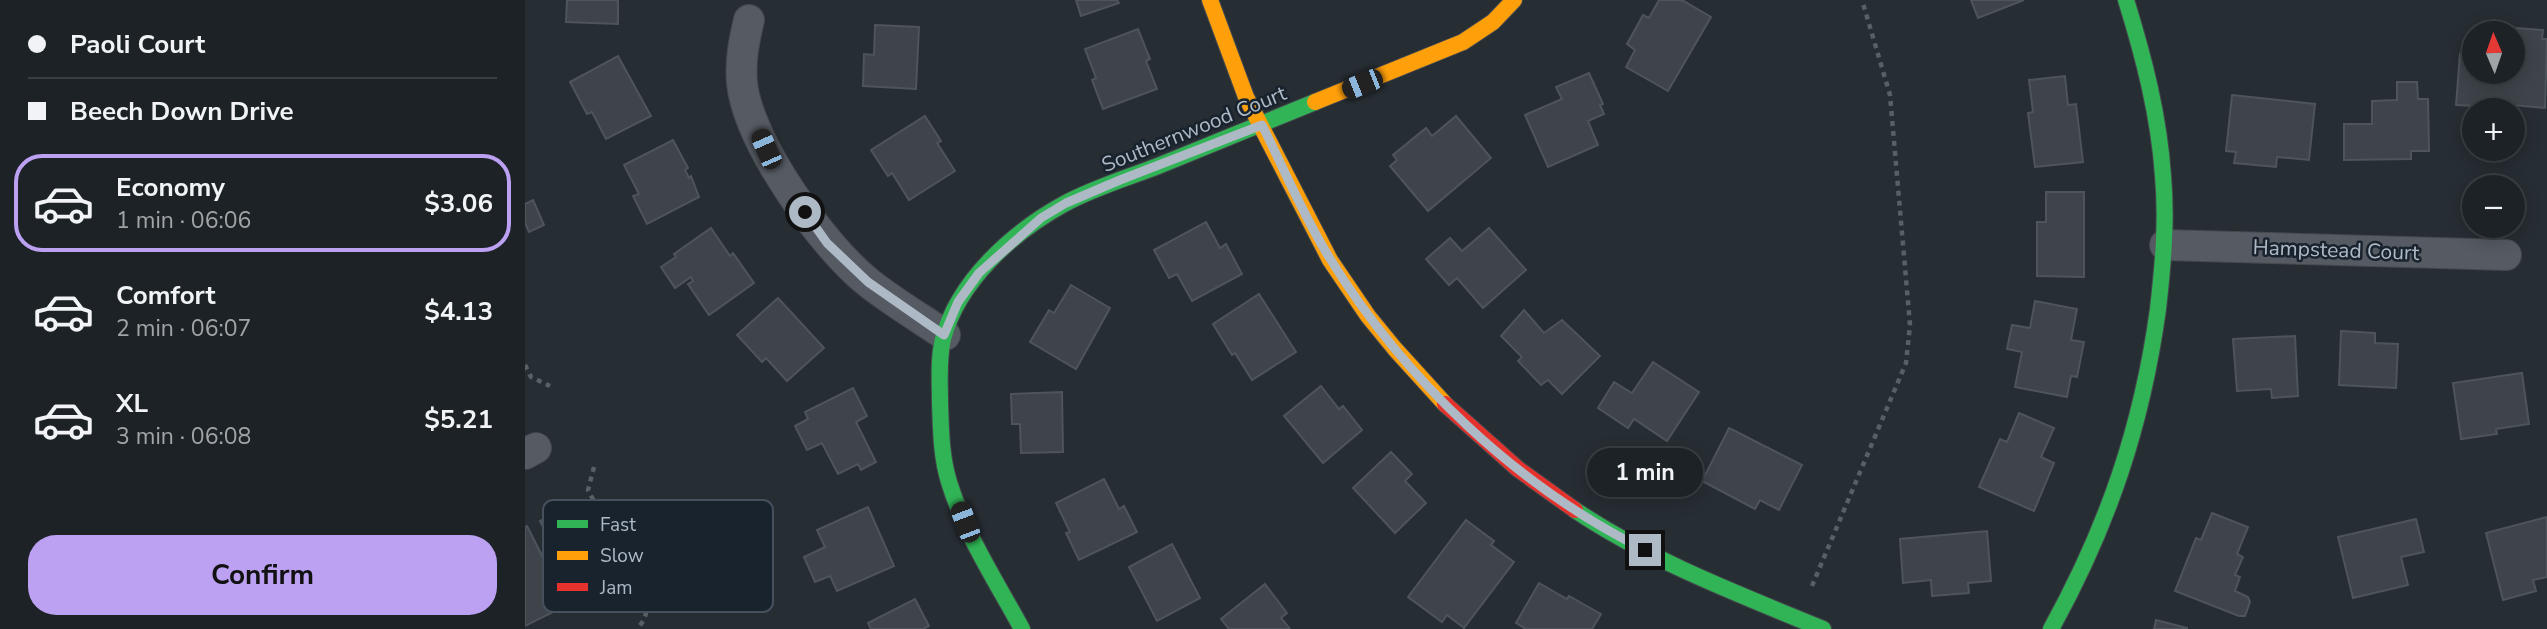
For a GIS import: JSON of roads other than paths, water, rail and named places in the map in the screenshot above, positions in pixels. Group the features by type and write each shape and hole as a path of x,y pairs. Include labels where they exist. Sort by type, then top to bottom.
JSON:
{"street":[{"path":"1210,0 1237,76 1312,228 1359,303 1411,368 1460,419 1511,463 1567,504 1624,540 1685,571 1823,629"},
{"name":"Southernwood Court","path":"1022,629 965,522 949,481 940,438 939,370 944,335 958,302 979,273 1041,218 1066,203 1462,42 1493,22 1514,0"},
{"path":"2051,629 2096,540 2131,449 2153,354 2165,245 2165,200 2158,133 2141,46 2126,0"},
{"path":"749,20 742,50 742,84 751,116 766,149 794,196 827,243 868,282 944,335"},
{"name":"Hampstead Court","path":"2165,245 2506,255"}]}
